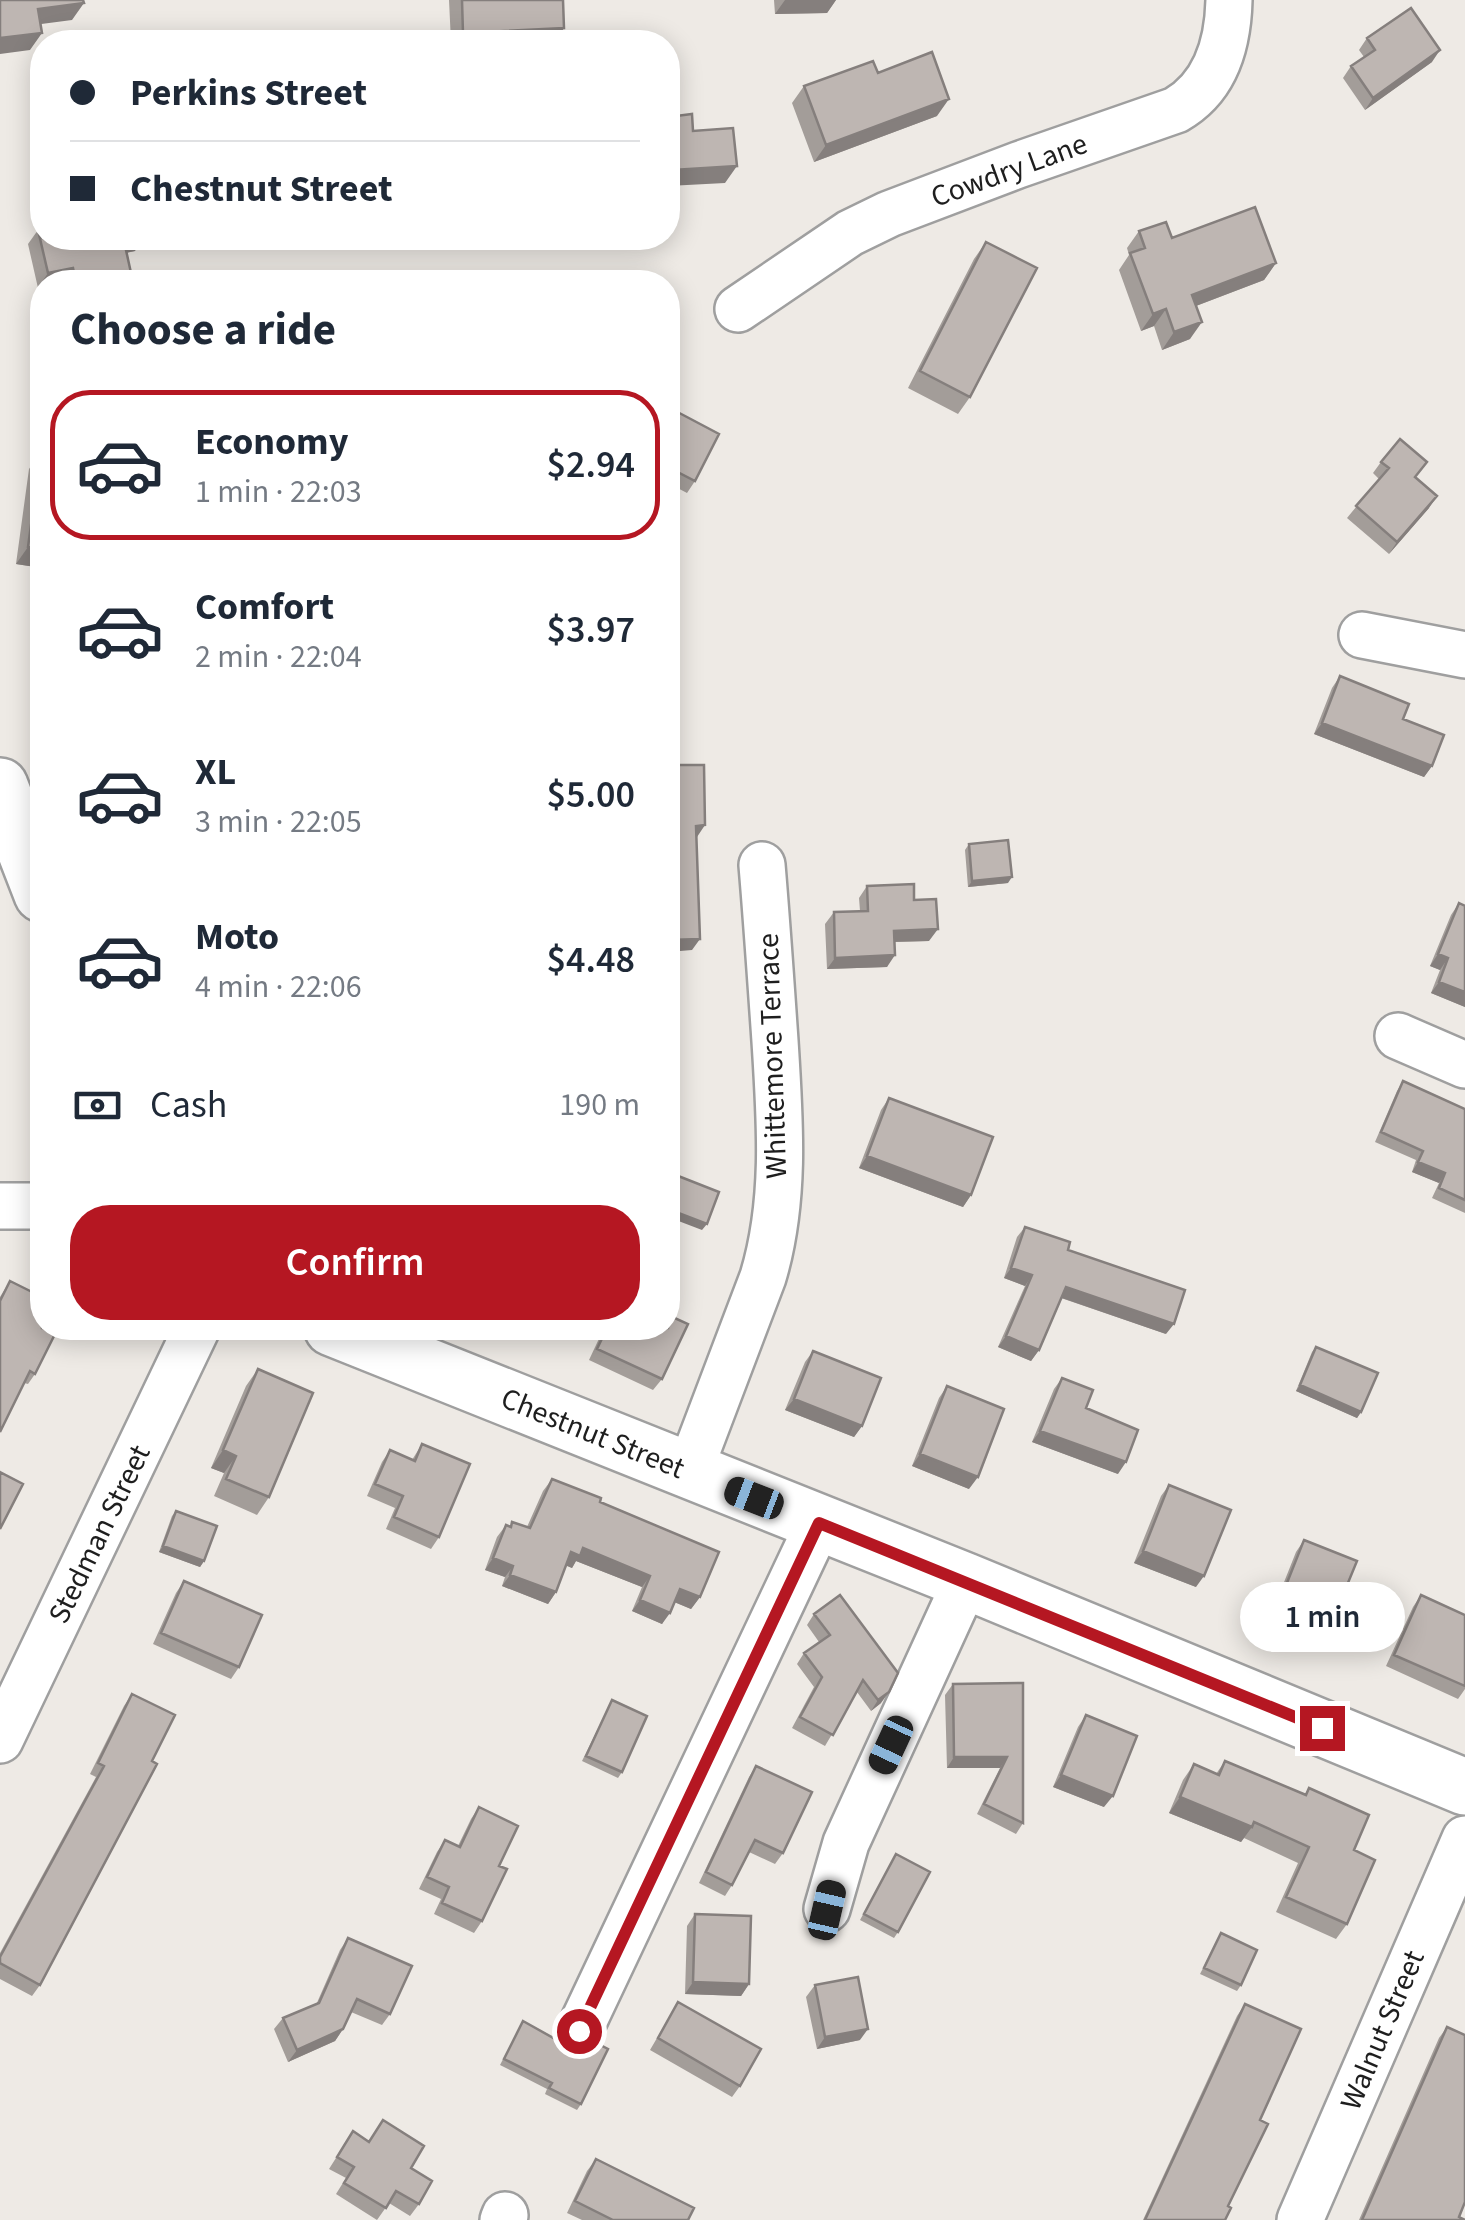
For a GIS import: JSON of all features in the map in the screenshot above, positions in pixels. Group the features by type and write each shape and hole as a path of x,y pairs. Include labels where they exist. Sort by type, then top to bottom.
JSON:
{"street":[{"name":"Cowdry Lane","path":"738,308 850,233 889,214 1192,101 1207,84 1218,60 1226,35 1229,0"},
{"path":"1362,634 1465,655"},
{"path":"0,786 30,863"},
{"name":"Whittemore Terrace","path":"690,1472 763,1277 777,1198 781,1120 762,865"},
{"path":"1398,1036 1465,1065"},
{"path":"0,1206 30,1206"},
{"name":"Stedman Street","path":"0,1740 191,1340"},
{"name":"Chestnut Street","path":"362,1340 1465,1787"},
{"path":"579,2031 819,1523"},
{"path":"827,1910 846,1843 966,1582"},
{"name":"Walnut Street","path":"1300,2220 1465,1839"}],"building":[{"path":"0,0 83,0 84,3 38,9 42,30 0,38"},
{"path":"462,0 563,0 564,28 463,30"},
{"path":"1411,8 1440,50 1373,98 1351,66 1375,50 1367,38"},
{"path":"932,52 949,99 826,145 804,86 873,61 878,73"},
{"path":"692,114 693,131 733,128 737,166 680,170 680,116"},
{"path":"1255,207 1276,263 1192,295 1202,322 1174,332 1166,309 1153,314 1130,253 1145,248 1139,231 1166,222 1172,238"},
{"path":"986,242 1037,268 970,397 920,371"},
{"path":"43,250 126,250 130,270 73,268 47,270"},
{"path":"680,413 719,434 695,481 680,473"},
{"path":"1400,439 1427,462 1415,477 1437,496 1397,542 1356,506 1389,468 1381,462"},
{"path":"1340,676 1409,704 1403,719 1444,735 1432,766 1322,723"},
{"path":"680,765 704,765 705,825 696,826 700,939 680,940"},
{"path":"1008,840 1012,877 972,881 969,844"},
{"path":"914,884 914,900 936,899 938,929 894,931 895,955 835,958 834,912 868,911 867,886"},
{"path":"1459,903 1465,906 1465,992 1439,982 1448,958 1438,954"},
{"path":"1403,1081 1465,1109 1465,1200 1439,1188 1445,1173 1418,1162 1423,1151 1381,1132"},
{"path":"889,1098 993,1137 971,1195 867,1156"},
{"path":"680,1177 719,1192 707,1224 680,1214"},
{"path":"1025,1227 1070,1242 1068,1250 1185,1290 1174,1324 1066,1287 1039,1350 1006,1336 1032,1275 1011,1268"},
{"path":"10,1281 30,1291 30,1340 52,1340 35,1374 30,1371 0,1432 0,1301"},
{"path":"680,1320 688,1324 662,1379 597,1349 601,1340 680,1340"},
{"path":"1316,1347 1378,1373 1361,1412 1300,1385"},
{"path":"813,1351 881,1378 862,1426 794,1399"},
{"path":"258,1369 313,1393 269,1497 226,1479 236,1456 223,1450"},
{"path":"1062,1378 1093,1390 1086,1408 1138,1430 1126,1462 1040,1431"},
{"path":"947,1386 1004,1409 978,1477 920,1454"},
{"path":"422,1444 470,1464 439,1537 394,1517 403,1496 375,1484 390,1450 415,1461"},
{"path":"0,1472 23,1484 0,1529"},
{"path":"552,1479 719,1552 700,1597 680,1589 670,1613 640,1600 650,1576 583,1548 580,1556 571,1552 556,1592 510,1575 513,1566 493,1558 506,1525 511,1527 512,1522 530,1528"},
{"path":"1169,1485 1231,1510 1204,1576 1143,1551"},
{"path":"176,1511 217,1526 204,1561 163,1546"},
{"path":"1304,1540 1357,1561 1329,1629 1277,1608"},
{"path":"184,1581 262,1615 239,1667 161,1633"},
{"path":"840,1595 898,1673 889,1692 878,1700 863,1680 833,1735 800,1717 822,1677 804,1653 830,1635 814,1614"},
{"path":"1421,1595 1465,1615 1465,1686 1394,1655"},
{"path":"1023,1683 1023,1823 984,1804 1007,1757 954,1757 953,1684"},
{"path":"132,1694 175,1715 152,1761 157,1764 40,1985 0,1963 0,1957 104,1766 98,1763"},
{"path":"612,1700 647,1716 622,1772 586,1756"},
{"path":"1086,1715 1137,1736 1113,1796 1061,1775"},
{"path":"1225,1761 1306,1795 1309,1788 1369,1815 1354,1850 1375,1860 1347,1924 1286,1897 1309,1847 1254,1822 1252,1827 1180,1797 1194,1764 1219,1775"},
{"path":"756,1766 812,1792 783,1853 755,1840 732,1885 706,1872"},
{"path":"479,1807 518,1826 499,1866 507,1869 482,1921 442,1903 449,1887 427,1877 445,1840 460,1847"},
{"path":"896,1854 930,1872 898,1932 864,1914"},
{"path":"695,1914 751,1916 749,1984 693,1982"},
{"path":"1221,1933 1257,1950 1241,1985 1204,1968"},
{"path":"348,1938 412,1966 390,2014 357,1999 343,2029 297,2050 283,2018 319,2003"},
{"path":"858,1977 868,2029 825,2037 815,1985"},
{"path":"678,2002 761,2049 740,2086 658,2038"},
{"path":"1245,2004 1301,2029 1260,2120 1268,2124 1228,2206 1231,2208 1225,2220 1145,2220"},
{"path":"523,2021 573,2049 586,2051 600,2045 608,2049 581,2104 549,2088 552,2083 504,2059"},
{"path":"1447,2027 1465,2035 1465,2202 1459,2217 1465,2220 1362,2220"},
{"path":"383,2120 424,2146 411,2168 432,2181 419,2204 396,2191 386,2208 344,2183 354,2167 337,2157 353,2131 369,2142"},
{"path":"596,2159 694,2208 688,2220 613,2220 575,2201"}],"route":[{"path":"579,2031 819,1523 1322,1728"}]}
